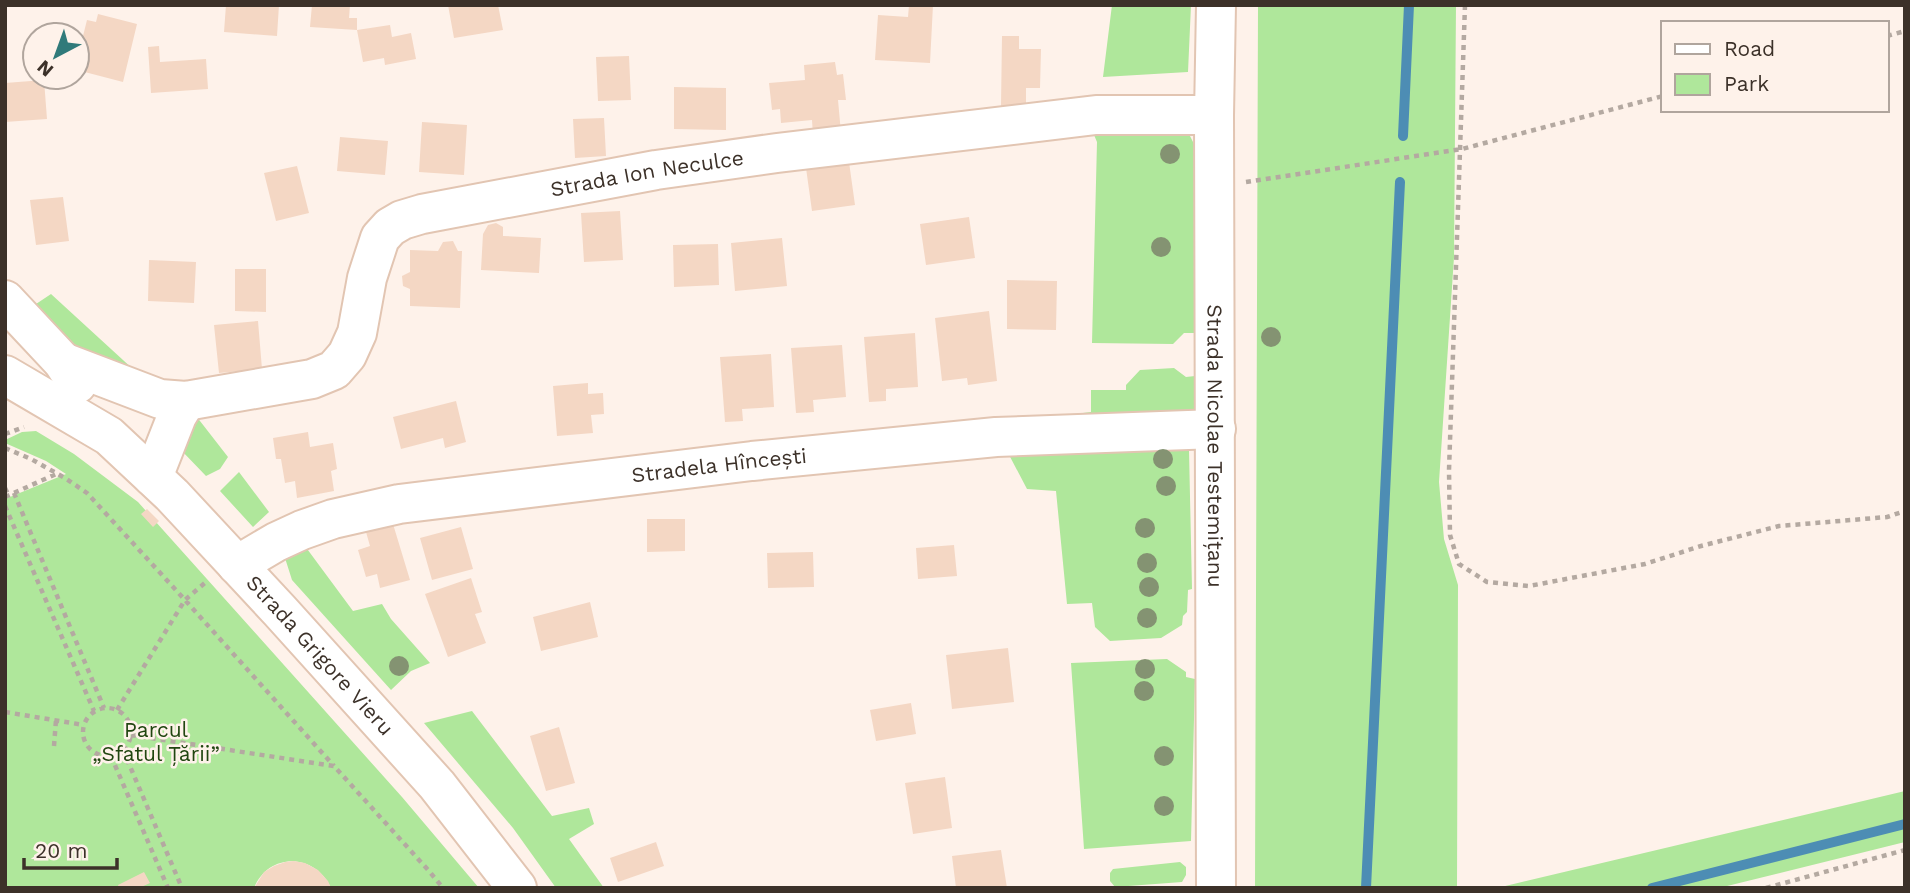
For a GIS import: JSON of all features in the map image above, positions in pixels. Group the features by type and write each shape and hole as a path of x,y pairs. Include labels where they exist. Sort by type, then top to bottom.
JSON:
{"street":[{"name":"Strada Nicolae Testemițanu","path":"1216,5 1216,888"},
{"name":"Strada Ion Neculce","path":"64,362 160,400 186,401 312,379 334,370 347,355 357,333 367,278 380,238 390,227 412,217 656,170 777,153 1096,114 1214,115"},
{"path":"5,300 64,362 101,423"},
{"path":"5,347 101,423"},
{"path":"5,375 101,423"},
{"path":"5,400 101,423"},
{"path":"153,477 177,416 186,401"},
{"name":"Strada Grigore Vieru","path":"101,423 193,516 225,571 437,785 517,888"},
{"name":"Stradela Hîncești","path":"225,571 302,530 333,519 399,504 752,461 983,439 1216,429"}],"path":[{"path":"1465,5 1449,470 1450,535 1459,564 1488,582 1529,586 1645,564 1701,545 1779,526 1887,517 1905,511"},
{"path":"1214,187 1462,149 1661,97"},
{"path":"5,448 57,473 87,494 443,888"},
{"path":"9,495 57,473"},
{"path":"5,488 36,546 104,708"},
{"path":"5,506 94,711"},
{"path":"25,551 36,546"},
{"path":"117,710 185,600 225,571"},
{"path":"53,616 63,611"},
{"path":"82,684 92,680"},
{"path":"104,708 117,710 128,720 131,735 123,750 111,756 95,753 89,748 83,733 90,715 104,708"},
{"path":"5,712 84,725"},
{"path":"54,746 56,720"},
{"path":"131,735 334,766"},
{"path":"123,750 182,888"},
{"path":"111,756 168,888"},
{"path":"152,851 164,846"},
{"path":"1766,888 1905,850"}],"green space":[{"path":"1112,5 1191,5 1188,72 1103,77"},
{"path":"1258,5 1456,5 1454,257 1439,482 1444,539 1458,585 1457,888 1255,888"},
{"path":"1089,123 1174,128 1190,136 1194,144 1194,333 1184,333 1173,344 1092,343 1097,142"},
{"path":"51,294 147,382 87,360 36,304"},
{"path":"1174,368 1186,377 1195,376 1196,405 1192,415 1009,422 1091,412 1091,390 1126,390 1126,385 1140,370"},
{"path":"193,412 228,457 220,469 206,476 181,450"},
{"name":"Parcul „Sfatul Țării”","path":"36,431 74,454 138,502 402,797 479,888 331,888 324,876 314,868 292,861 270,868 254,888 5,888 5,499 66,474 46,461 5,443 5,440 22,432"},
{"path":"1178,441 1189,450 1192,589 1188,590 1187,612 1183,616 1182,625 1161,638 1110,641 1095,627 1092,603 1067,604 1056,491 1027,489 1007,451"},
{"path":"239,472 269,512 253,527 220,491"},
{"path":"299,538 353,611 382,604 391,619 430,663 411,671 391,690 292,580 285,558"},
{"path":"1167,659 1186,672 1186,677 1195,679 1191,841 1084,849 1071,663"},
{"path":"472,711 552,816 589,808 594,824 569,839 604,888 556,888 513,828 424,723"},
{"path":"1905,791 1905,842 1719,888 1497,888"},
{"path":"1180,862 1186,867 1182,882 1115,887 1110,881 1113,869"}],"building":[{"path":"226,5 279,5 277,36 224,32"},
{"path":"312,5 350,5 349,18 357,18 357,30 310,27"},
{"path":"448,5 498,5 503,30 454,38"},
{"path":"909,5 933,5 930,63 875,60 878,15 908,17"},
{"path":"98,14 137,24 123,82 91,74 91,21 87,21 87,20 96,22"},
{"path":"390,25 392,37 411,33 416,59 385,65 384,58 363,62 357,30"},
{"path":"1002,36 1019,36 1019,49 1041,49 1040,88 1026,88 1026,106 1001,106"},
{"path":"159,46 160,62 206,59 208,89 151,93 148,47"},
{"path":"629,56 631,100 598,101 596,57"},
{"path":"835,62 837,75 843,74 846,100 838,100 841,133 813,136 812,120 781,123 780,109 772,110 769,83 805,80 804,65"},
{"path":"21,82 21,91 45,91 47,119 5,122 5,83"},
{"path":"674,87 726,88 726,130 674,129"},
{"path":"604,118 606,156 575,158 573,119"},
{"path":"422,122 467,125 464,175 419,172"},
{"path":"340,137 388,141 385,175 337,171"},
{"path":"849,162 855,205 812,211 806,168"},
{"path":"297,166 309,213 276,221 264,173"},
{"path":"63,197 69,241 36,245 30,200"},
{"path":"620,211 623,260 584,262 581,213"},
{"path":"969,217 975,258 926,265 920,224"},
{"path":"496,223 503,227 503,236 541,238 539,273 481,270 483,234 488,225"},
{"path":"782,238 787,286 735,291 731,243"},
{"path":"453,241 458,251 462,251 460,308 410,306 410,289 403,286 402,276 410,272 410,250 438,251 443,242"},
{"path":"718,244 719,285 674,287 673,245"},
{"path":"149,260 196,262 194,303 148,301"},
{"path":"235,269 266,269 266,312 235,311"},
{"path":"1007,280 1057,281 1056,330 1007,329"},
{"path":"989,311 997,381 968,385 967,378 942,381 935,318"},
{"path":"258,321 262,369 219,373 214,325"},
{"path":"915,333 918,387 886,389 886,401 869,402 864,337"},
{"path":"842,345 846,397 813,400 814,412 796,413 791,348"},
{"path":"771,354 774,407 742,409 743,421 725,422 720,357"},
{"path":"588,383 588,394 603,393 604,414 591,415 593,433 557,436 553,386"},
{"path":"456,401 466,442 445,448 443,438 401,449 393,417"},
{"path":"308,432 310,447 333,443 337,469 331,471 334,491 297,498 295,481 285,483 281,459 276,459 273,438"},
{"path":"147,509 159,521 153,527 141,514"},
{"path":"647,519 685,519 685,551 647,552"},
{"path":"393,524 410,580 380,588 377,574 366,577 358,550 370,546 366,532"},
{"path":"461,527 473,569 432,580 420,538"},
{"path":"954,545 957,576 918,579 916,548"},
{"path":"813,552 814,587 768,588 767,553"},
{"path":"471,578 482,612 475,614 486,643 448,657 425,594"},
{"path":"590,602 598,637 541,651 533,617"},
{"path":"1008,648 1014,702 952,709 946,655"},
{"path":"911,703 916,734 876,741 870,710"},
{"path":"559,727 575,783 546,791 530,736"},
{"path":"945,777 952,828 913,834 905,783"},
{"path":"656,842 664,866 618,882 610,858"},
{"path":"1001,850 1007,888 956,888 952,856"},
{"path":"294,861 318,870 331,888 254,888 264,872 274,866"},
{"path":"144,872 150,883 139,888 119,888 118,885"}],"waterway":[{"path":"1403,136 1409,5"},
{"path":"1366,888 1400,182"},
{"path":"1652,888 1905,824"}]}
